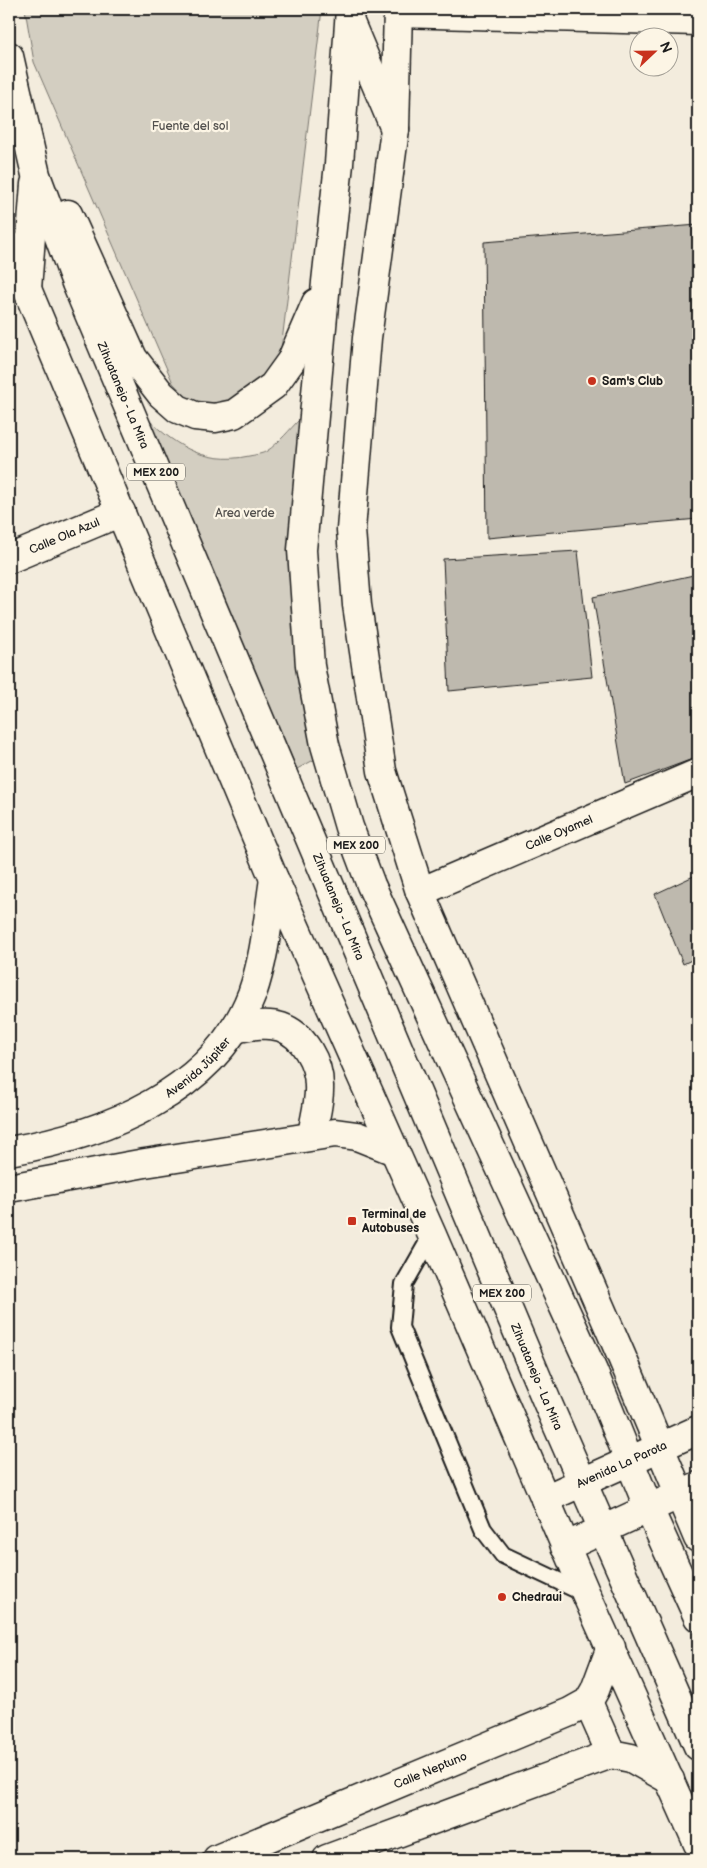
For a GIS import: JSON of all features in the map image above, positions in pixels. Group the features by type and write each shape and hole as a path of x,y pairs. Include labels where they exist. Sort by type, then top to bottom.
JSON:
{"main road":[{"path":"698,20 398,11 395,129 367,338 351,530 357,604 382,771 420,892 660,1448 689,1490 698,1538"},
{"path":"349,13 395,129"},
{"name":"MEX 200","path":"349,13 339,164 326,282 302,550 310,666 325,745 349,827 371,886 593,1371 628,1460 698,1617"},
{"name":"Zihuatanejo - La Mira","path":"9,56 13,92 36,175 76,283 536,1376 584,1481 698,1746"},
{"path":"13,92 133,358 161,394 178,409 195,416 215,418 234,414 273,386 291,361 326,282"},
{"path":"27,289 36,175"},
{"path":"9,246 274,879 392,1150 432,1234 586,1594 698,1844"},
{"name":"Calle Ola Azul","path":"9,559 121,512"},
{"name":"Calle Oyamel","path":"420,892 698,773"},
{"name":"Avenida Júpiter","path":"9,1151 78,1136 136,1112 196,1074 234,1029 251,995 263,960 274,879"},
{"path":"234,1029 252,1025 281,1027 300,1040 315,1062 320,1086 312,1136"},
{"path":"9,1188 335,1133 357,1136 392,1150"},
{"name":"Avenida La Parota","path":"546,1499 628,1460 660,1448 698,1430"},
{"path":"566,1547 689,1490"},
{"path":"611,1648 596,1690 588,1702 611,1754"},
{"name":"Calle Neptuno","path":"217,1859 570,1712 588,1702"},
{"path":"327,1859 611,1754 631,1758 670,1780"}],"lane":[{"path":"432,1234 404,1284 400,1327 483,1529 503,1555 586,1594"}],"green space":[{"name":"Fuente del sol","path":"25,9 322,9 281,350 277,367 244,399 203,407 189,400 173,383 34,62"},
{"name":"Area verde","path":"141,412 176,442 203,455 217,458 256,455 265,452 280,440 300,419 323,755 297,769"}],"building":[{"name":"Sam's Club","path":"698,225 698,519 487,538 484,242"},
{"path":"578,551 592,677 449,691 443,559"},
{"path":"698,574 698,757 625,784 593,597"},
{"path":"698,874 698,957 683,964 655,894"}],"place":[{"name":"Sam's Club","path":"592,381"},
{"name":"Terminal de Autobuses","path":"352,1221"},
{"name":"Chedraui","path":"502,1597"}]}
